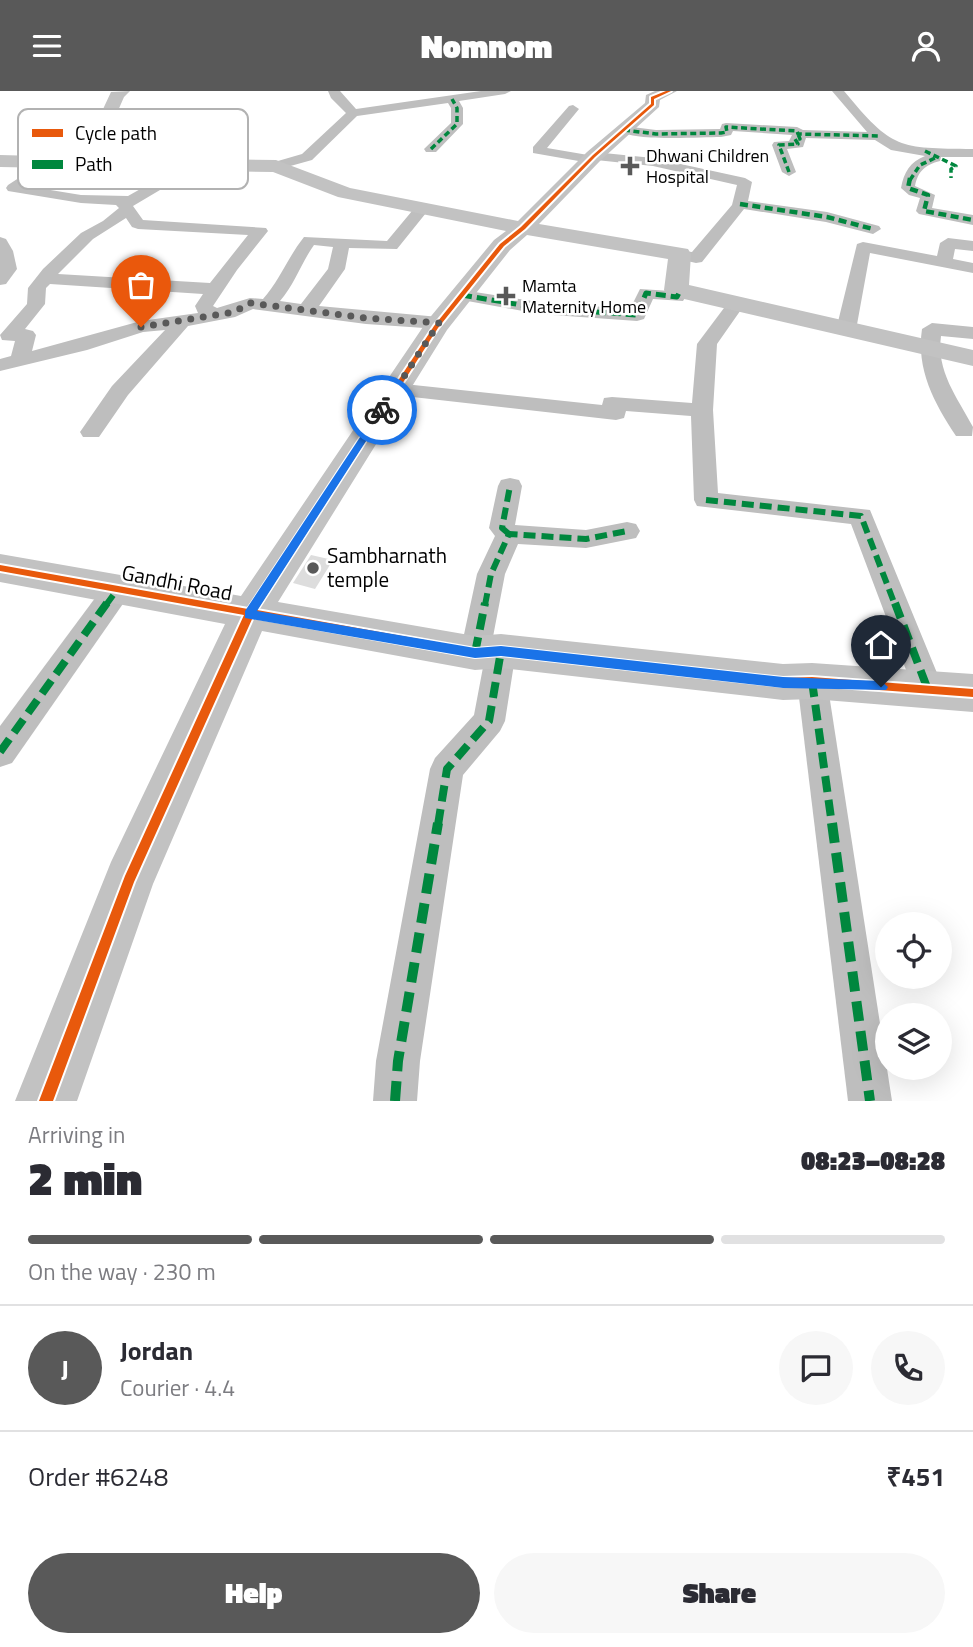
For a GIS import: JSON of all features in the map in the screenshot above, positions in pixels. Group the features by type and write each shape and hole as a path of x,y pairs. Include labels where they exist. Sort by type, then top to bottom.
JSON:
{"street":[{"path":"110,109 122,91"},
{"path":"334,91 335,96 353,113"},
{"path":"248,166 276,166 307,157 353,113 452,99 468,93 505,91"},
{"path":"46,1101 130,880 249,615 439,323 502,245 523,228 592,157 653,104 652,98 669,91"},
{"path":"838,91 866,125 888,143 956,166 951,169 951,177"},
{"path":"431,149 457,124 455,102 452,99"},
{"path":"276,166 345,193 696,258 740,204 745,182 629,158 592,157 538,150 573,109"},
{"path":"624,130 656,134 721,133 727,132 726,127 797,131 800,139 795,139 797,144 779,145 789,172"},
{"path":"798,134 880,136"},
{"path":"973,153 930,155 915,166 909,176 908,188 928,195 925,211 973,220"},
{"path":"0,161 18,161"},
{"path":"0,198 18,184"},
{"path":"13,188 18,189"},
{"path":"19,189 128,205"},
{"path":"20,358 26,335 9,336 25,321 36,304 37,288 88,236 109,224 128,205 152,189"},
{"path":"740,204 827,218 873,229"},
{"path":"128,205 138,224 260,231 253,236 204,306 206,311 214,315"},
{"path":"268,305 286,283 297,257 310,240 391,246 422,208"},
{"path":"0,242 5,251 8,268 0,280"},
{"path":"306,310 340,263 340,242"},
{"path":"944,263 948,243 973,246"},
{"path":"846,330 863,247 973,268"},
{"path":"680,254 676,290 973,358"},
{"path":"45,278 216,289"},
{"path":"462,295 539,308 637,315 646,293 677,297 680,291"},
{"path":"0,365 20,358 80,346 141,327 234,312 250,303 439,323"},
{"path":"736,304 707,344 702,410 706,500 861,516 928,690"},
{"path":"91,432 120,391 182,322"},
{"path":"964,431 952,406 936,384 928,348 932,329 973,333"},
{"path":"395,390 616,413 612,403 702,410"},
{"path":"510,486 502,528 509,534 586,539 627,531"},
{"path":"395,1101 398,1061 447,769 489,721 491,574 509,534"},
{"name":"Gandhi Road","path":"0,568 249,615 488,652 783,682 811,681 973,693"},
{"path":"0,752 117,590"},
{"path":"811,681 870,1101"}],"building":[{"name":"Sambharnath temple","path":"311,555 333,560 315,589 293,583"}],"marked path":[{"path":"431,149 457,124 457,108 452,99"},
{"path":"624,130 656,134 721,133 727,132 726,127 797,131 798,134 880,136"},
{"path":"789,172 779,145 798,144 795,139 800,139 798,134"},
{"path":"925,151 956,166 951,169 951,178"},
{"path":"935,158 916,168 908,188 928,195 924,211 973,220"},
{"path":"740,204 827,217 873,229"},
{"path":"462,295 539,308 637,315 646,293 677,297 680,291"},
{"path":"509,534 502,528 510,486"},
{"path":"706,500 861,516 928,690"},
{"path":"475,653 491,574 509,534 586,539 627,531"},
{"path":"0,752 117,590"},
{"path":"395,1101 398,1061 447,769 489,721 501,651"},
{"path":"812,681 870,1101"}],"cycle path":[{"path":"46,1101 129,880 249,615 436,327 502,245 523,228 594,156 653,104 652,98 669,91"},
{"path":"0,568 475,653 501,651 783,682 812,681 973,693"}],"way so far":[{"path":"141,327 234,312 250,303 366,318 439,323 382,410"}],"place":[{"name":"Dhwani Children Hospital","path":"630,166"},
{"name":"Mamta Maternity Home","path":"506,296"},
{"name":"Sambharnath temple","path":"313,568"}],"route":[{"path":"382,410 249,615 475,653 501,651 783,682 811,681 881,687"}]}
